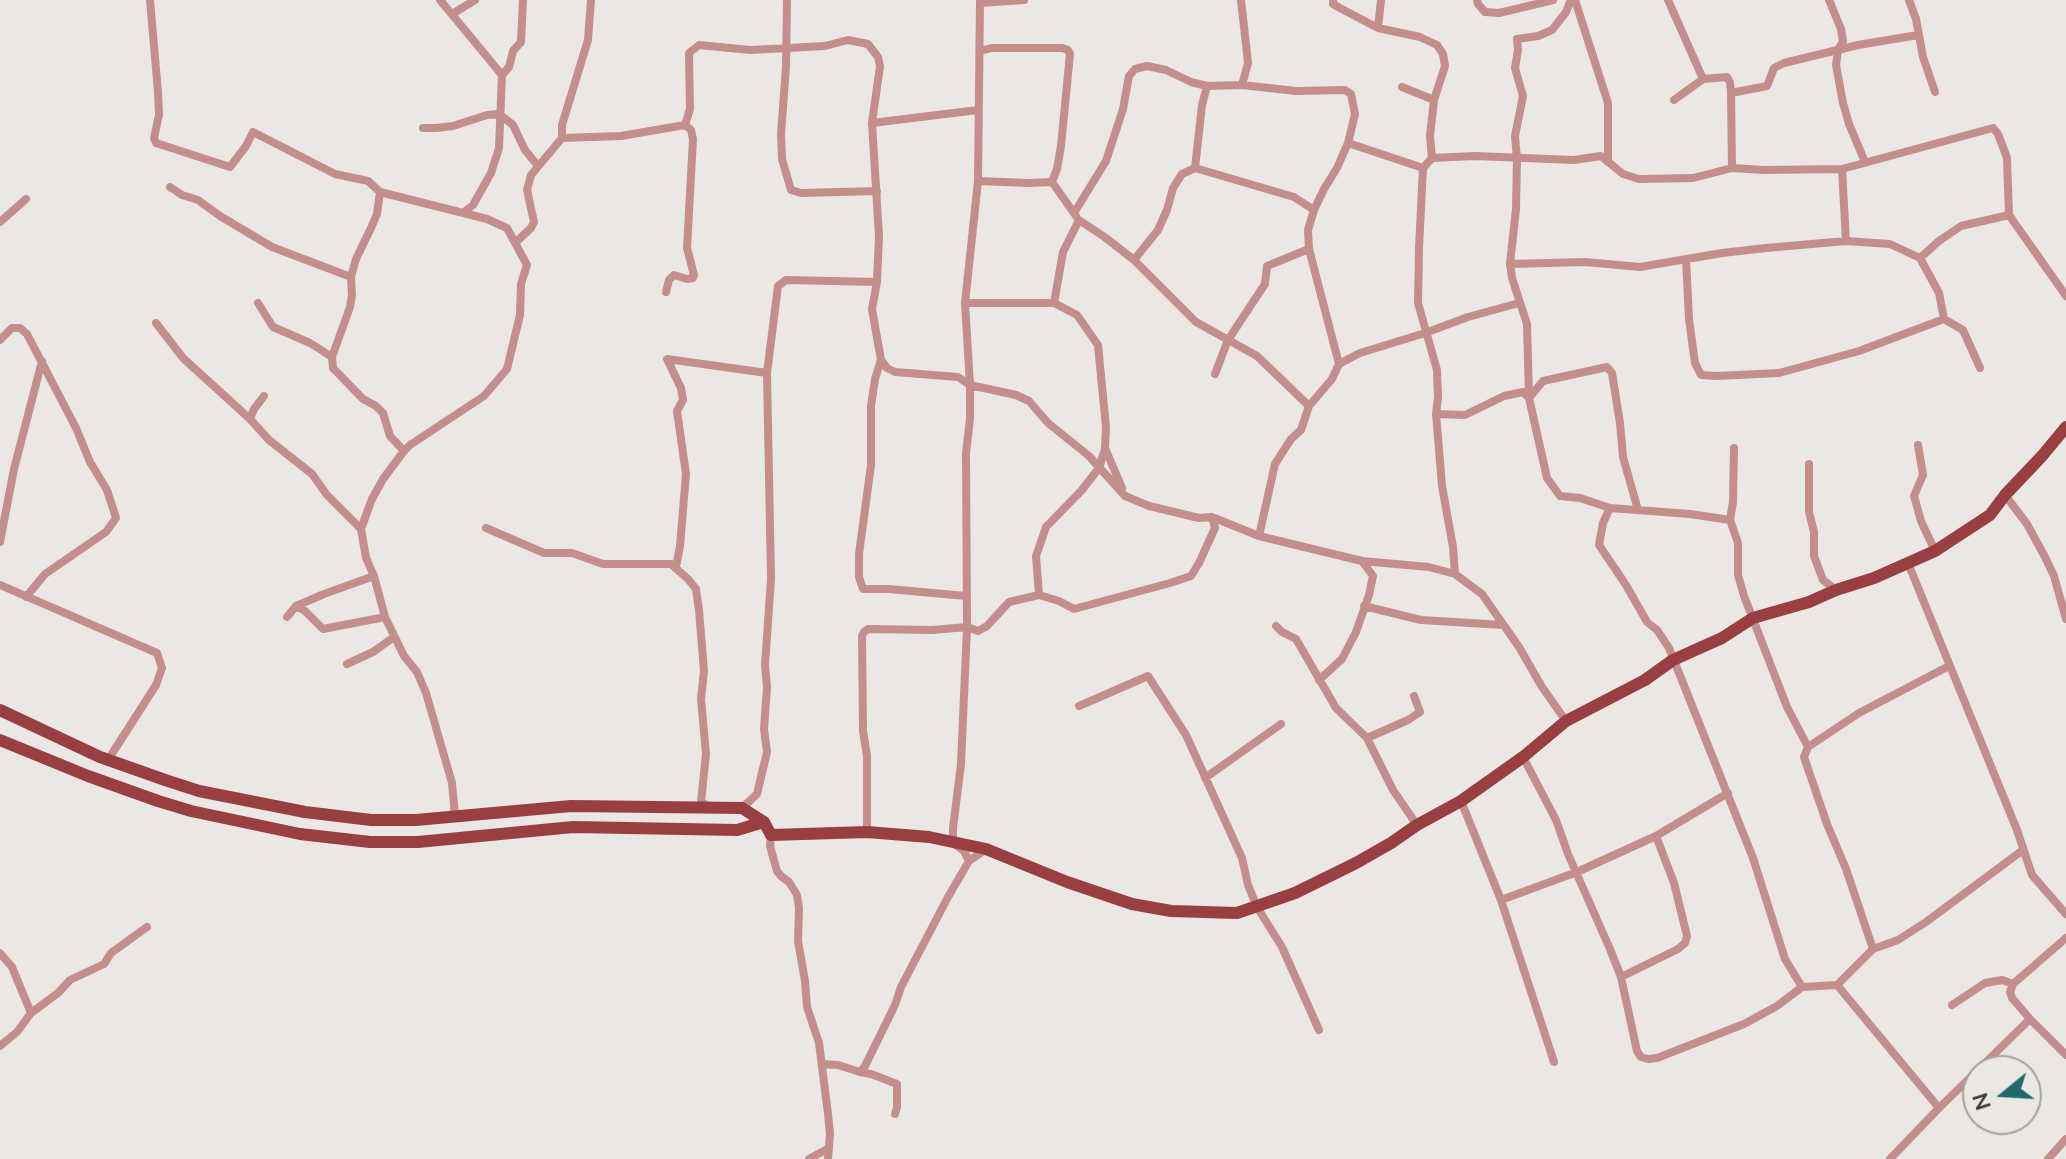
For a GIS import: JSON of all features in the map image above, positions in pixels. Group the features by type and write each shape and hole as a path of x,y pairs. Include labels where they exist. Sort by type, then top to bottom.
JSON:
{"main road":[{"path":"0,710 108,760 199,791 305,812 371,820 416,820 571,806 742,808 764,822 771,835 867,832 929,837 986,849 1132,904 1171,911 1237,913 1318,883 1391,843 1461,801 1523,757 1566,721 1645,680 1673,660 1722,638 1753,618 1809,602 1935,551 1990,515 2066,427"},
{"path":"0,740 88,776 191,811 300,834 370,842 418,842 573,827 737,830 764,822"}],"street":[{"path":"150,0 159,103 156,143 230,167 253,132 335,174 368,181 380,192 487,219 507,228 527,265 521,284 520,315 507,369 484,396 404,451 383,479 361,529 366,558 385,617 426,693 452,783 455,816"},
{"path":"440,0 502,75"},
{"path":"452,14 475,0"},
{"path":"463,213 473,205 491,173 499,148 502,75 509,67 513,51 521,42 523,0"},
{"path":"516,242 534,222 527,190 531,175 562,138 562,125 588,40 591,0"},
{"path":"787,0 781,134 782,159 791,190 801,193 877,191"},
{"path":"969,861 964,851 953,843 953,828 961,764 967,627 966,453 970,385 965,303 978,181 980,1 1024,0"},
{"path":"1241,0 1248,63 1242,85"},
{"path":"1333,0 1333,4 1378,28 1420,37 1437,45 1443,54 1445,66 1434,100 1430,136 1432,158"},
{"path":"1378,28 1381,0"},
{"path":"1477,0 1485,12 1499,13 1553,0"},
{"path":"1573,0 1552,30 1517,39 1515,68 1523,96 1515,136 1516,209 1510,264 1527,324 1529,398 1547,478 1560,496 1580,498 1610,508 1730,520"},
{"path":"1573,0 1608,103 1608,162"},
{"path":"1668,0 1703,79"},
{"path":"1829,0 1843,41 1836,65 1843,103 1865,162"},
{"path":"1909,0 1935,92"},
{"path":"1731,93 1767,86 1774,68 1779,65 1858,45 1918,35"},
{"path":"685,125 690,109 689,53 699,45 750,50 825,46 848,40 868,44 874,49 880,66 872,123 879,236 872,309 881,360 887,368 895,372 958,377 970,385 1029,401 1048,423 1089,456 1125,496 1149,506 1199,518 1212,517 1259,536 1362,561 1429,567 1455,574 1482,594 1566,721"},
{"path":"981,51 991,48 1068,50 1061,146 1052,182"},
{"path":"1054,303 1063,252 1076,216 1106,161 1123,109 1129,76 1135,69 1147,66 1166,70 1207,86 1242,85 1296,91 1345,90 1351,94 1355,114 1348,143 1314,210 1308,230 1309,249 1339,364"},
{"path":"1674,100 1703,79 1727,77 1731,93 1732,168"},
{"path":"1195,168 1207,86"},
{"path":"1402,87 1434,100"},
{"path":"872,123 978,110"},
{"path":"423,128 453,126 499,114 513,125 525,150 538,166"},
{"path":"562,138 621,136 685,125 691,130 687,248 694,275 687,279 674,275 666,292"},
{"path":"1455,574 1442,486 1436,414 1437,370 1418,303 1423,168 1432,158 1475,156 1574,160 1601,156 1623,174 1639,179 1693,178 1732,168 1842,169 1993,128 2007,158 2009,215 2066,296"},
{"path":"1348,143 1423,168"},
{"path":"1134,260 1158,230 1173,188 1182,174 1195,168 1294,197 1314,210"},
{"path":"1842,169 1846,241"},
{"path":"978,181 1052,182"},
{"path":"1052,182 1076,216 1134,260 1196,322 1257,356 1309,406"},
{"path":"170,187 198,200 272,247 351,277"},
{"path":"380,192 377,214 351,277 350,307 332,357 333,368 363,399 383,413 390,436 404,451"},
{"path":"0,222 26,199"},
{"path":"1920,258 1961,226 2009,215"},
{"path":"1510,264 1585,262 1640,267 1736,251 1846,241 1890,244 1920,258 1939,293 1944,319 1963,330 1980,368"},
{"path":"1215,374 1228,340 1265,284 1267,266 1309,249"},
{"path":"1686,259 1689,319 1695,363 1701,375 1779,373 1859,351 1944,319"},
{"path":"742,808 757,794 767,752 764,729 765,665 771,579 767,373 778,286 786,280 877,282"},
{"path":"258,303 273,327 310,343 332,357"},
{"path":"965,303 1054,303 1077,315 1098,345 1106,427 1105,448 1099,468 1046,527 1036,556 1039,595"},
{"path":"1259,536 1275,464 1291,439 1301,430 1309,406 1332,379 1339,364 1360,353 1519,303"},
{"path":"156,323 183,358 269,440 312,474 327,495 361,529"},
{"path":"0,340 12,328 20,328 27,334 107,490 116,518 106,532 45,574 26,597"},
{"path":"676,567 686,474 677,411 683,400 681,388 667,359 767,373"},
{"path":"881,360 871,406 871,465 859,554 859,577 863,589 966,596"},
{"path":"0,542 5,492 42,361"},
{"path":"1529,398 1543,381 1607,367 1612,373 1623,457 1638,510"},
{"path":"1436,414 1465,415 1504,396 1523,392 1529,398"},
{"path":"250,419 264,396"},
{"path":"1918,445 1923,475 1914,496 1935,551"},
{"path":"1105,448 1125,496"},
{"path":"1734,448 1730,520 1738,543 1738,575 1755,628 1787,707 1808,747"},
{"path":"1809,464 1809,512 1814,532 1814,556 1823,580 1836,590"},
{"path":"2005,495 2040,546 2054,576 2066,619"},
{"path":"1610,508 1603,523 1599,545 1647,622 1657,630 1669,648 1753,858 1785,959 1802,987"},
{"path":"867,832 867,756 863,731 864,632 868,629 967,627 978,631 987,626 1006,603 1039,595 1074,609 1191,576 1215,528 1212,517"},
{"path":"486,528 544,553 572,553 603,564 671,564 696,589 704,671 701,699 706,754 701,802 710,807"},
{"path":"1319,680 1342,659 1356,632 1373,576 1362,561"},
{"path":"1908,563 2032,875 2066,914"},
{"path":"287,617 296,606 374,576"},
{"path":"0,585 157,653 162,668 156,685 108,760"},
{"path":"296,606 323,629 385,617"},
{"path":"1364,606 1421,620 1503,625"},
{"path":"1276,626 1296,639 1336,708 1367,738 1393,790 1417,825"},
{"path":"347,664 373,652 394,637 396,639"},
{"path":"1873,949 1804,757 1808,747 1859,713 1949,666"},
{"path":"1079,706 1148,676 1186,735 1242,858 1257,907 1282,947 1319,1030"},
{"path":"1367,738 1420,712 1414,696"},
{"path":"1205,778 1281,724"},
{"path":"1523,757 1556,820 1621,977 1637,1051 1641,1057 1648,1059 1668,1055 1744,1024 1777,1006 1802,987 1837,985 1873,949 1898,940 1926,922 2023,850"},
{"path":"1501,900 1577,872 1656,836 1728,793"},
{"path":"1461,801 1501,900 1554,1062"},
{"path":"771,835 770,846 777,871 797,895 798,941 807,1007 819,1043 828,1114 828,1159"},
{"path":"1621,977 1678,949 1687,936 1674,883 1656,836"},
{"path":"860,1072 939,913 969,861 986,849"},
{"path":"0,1046 17,1032 31,1013 70,980 104,964 111,953 147,927"},
{"path":"2066,938 2013,984 2010,992 2030,1019 2066,1055"},
{"path":"0,953 12,967 31,1013"},
{"path":"1952,1005 1985,983 2002,980 2013,984"},
{"path":"1837,985 1939,1108"},
{"path":"1890,1159 2030,1019"},
{"path":"822,1064 838,1065 897,1084 895,1114"},
{"path":"2048,1159 2066,1139"},
{"path":"809,1159 829,1148"}]}
